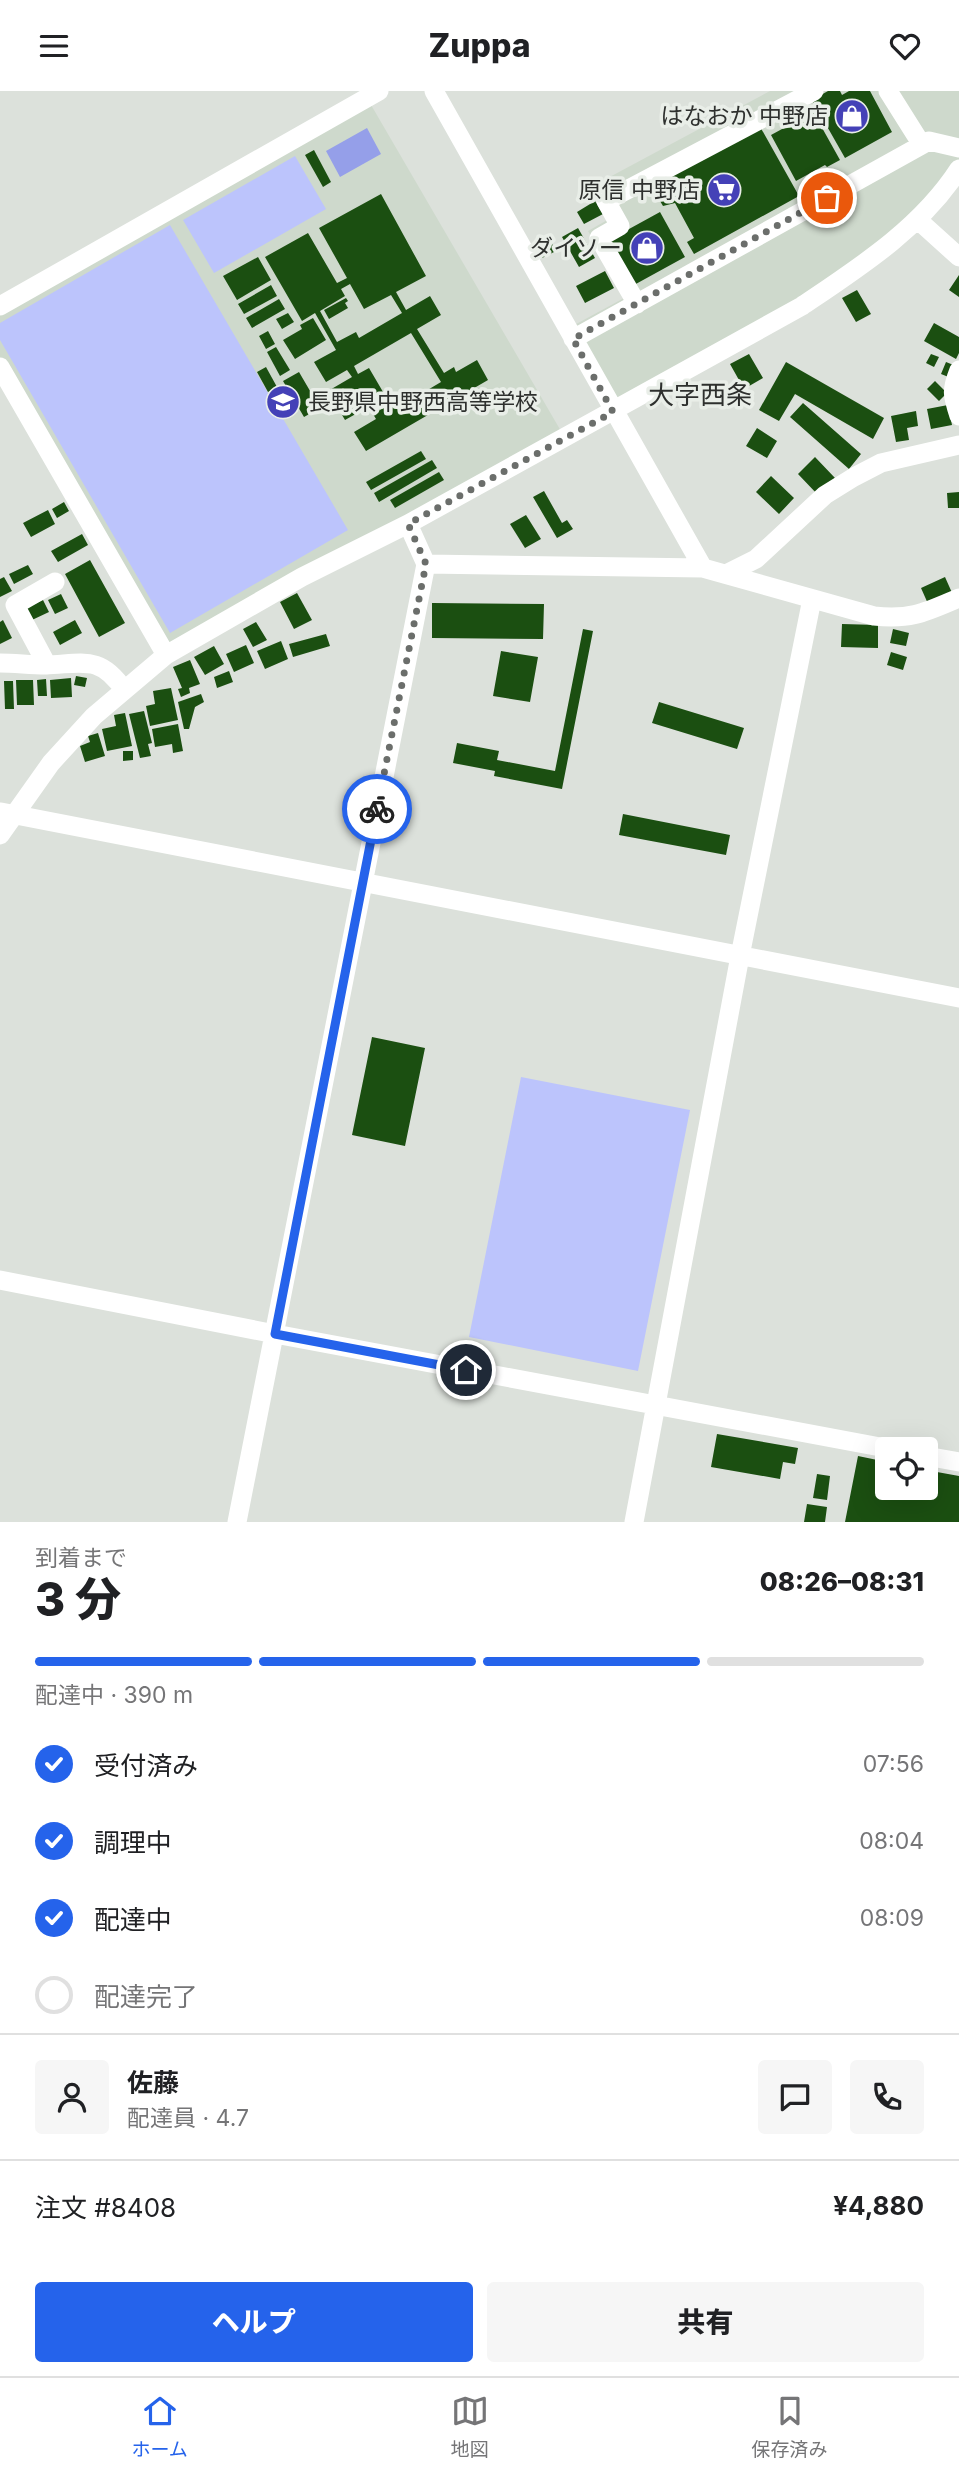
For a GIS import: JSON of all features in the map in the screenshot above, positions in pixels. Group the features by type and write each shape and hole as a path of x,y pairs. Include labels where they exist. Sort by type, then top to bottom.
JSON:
{"street":[{"path":"0,306 379,91"},
{"path":"434,91 613,412 704,568"},
{"path":"637,304 598,239 620,226 607,201 814,91"},
{"path":"888,91 922,145"},
{"path":"573,339 929,141 959,148"},
{"path":"0,835 6,813 94,716 166,655 302,577 408,524 802,306 862,265 918,220 959,169"},
{"path":"918,220 959,257"},
{"path":"0,367 166,655"},
{"path":"959,370 952,395 959,416"},
{"path":"726,574 757,559 825,495 854,477 881,463 959,445"},
{"path":"237,1522 426,564 408,524"},
{"path":"426,564 704,568 874,616 897,619 917,616 959,598"},
{"path":"47,665 7,609 55,582"},
{"path":"634,1522 740,956 812,599"},
{"path":"0,663 95,663 114,674 124,690"},
{"path":"6,813 959,998"},
{"path":"0,1280 875,1446"},
{"path":"938,1458 959,1462"}],"shaded area":[{"path":"770,91 959,91 959,169 862,265 613,412 567,329 626,297 588,231 609,219 591,187"},
{"name":"長野県中野西高等学校","path":"367,98 565,438 166,655 0,367 0,306"},
{"path":"367,128 381,154 340,177 326,151"},
{"path":"295,156 326,209 214,273 183,220"},
{"path":"170,225 348,530 170,633 0,340 0,323"},
{"path":"521,1077 690,1110 638,1371 469,1337"}],"building":[{"name":"はなおか 中野店","path":"828,91 840,91 842,95 849,91 870,91 892,132 845,158 812,100"},
{"path":"811,108 840,160 796,181 771,135 806,116 803,112"},
{"name":"原信 中野店","path":"758,123 799,196 694,254 687,242 694,238 675,203 663,206 650,184"},
{"path":"314,150 331,182 323,187 305,155"},
{"path":"381,194 426,276 396,292 406,310 430,296 441,315 417,329 444,373 454,367 456,372 477,360 488,380 366,451 354,432 376,419 373,414 396,401 399,407 441,382 411,333 354,366 358,374 369,368 386,397 345,420 328,391 352,377 347,370 326,382 314,362 336,350 315,313 302,321 265,257 308,233 337,283 347,278 319,228","holes":["350,284 364,309 391,295 402,313 359,338 356,332 337,342 320,311 345,296 341,289"]},
{"path":"595,201 603,214 584,224 577,212"},
{"name":"ダイソー","path":"660,212 685,257 634,285 609,240"},
{"path":"578,228 595,258 579,267 562,237"},
{"path":"547,235 556,251 542,258 534,242"},
{"path":"258,257 271,280 237,300 223,276"},
{"path":"605,271 614,288 585,303 576,286"},
{"path":"959,275 959,297 949,290"},
{"path":"271,285 277,296 244,314 238,304"},
{"path":"857,290 871,314 856,322 842,298"},
{"path":"346,298 348,308 329,319 324,310"},
{"path":"279,299 285,309 252,328 246,318"},
{"path":"288,313 294,322 282,329 276,319"},
{"path":"313,318 326,340 295,359 283,340 302,329 300,325"},
{"path":"934,323 959,337 959,353 956,359 924,341"},
{"path":"268,331 275,344 266,349 259,336"},
{"path":"276,347 290,370 280,376 267,352"},
{"path":"749,354 763,378 744,389 730,364"},
{"path":"931,354 939,357 934,367 926,363"},
{"path":"786,362 884,418 873,439 795,394 779,421 759,410"},
{"path":"946,362 956,366 951,378 941,374"},
{"path":"266,367 277,387 268,392 257,372"},
{"path":"299,372 320,408 304,417 283,381"},
{"path":"935,381 947,393 939,401 927,389"},
{"path":"803,403 861,454 849,469 790,417"},
{"path":"948,405 952,425 931,429 927,409"},
{"path":"916,411 918,426 907,428 909,440 896,442 891,416"},
{"path":"757,428 777,441 767,458 746,446"},
{"path":"421,451 426,459 371,490 366,482"},
{"path":"815,457 835,478 818,495 798,474"},
{"path":"432,460 437,468 379,502 374,493"},
{"path":"439,472 444,480 395,508 390,500"},
{"path":"771,476 794,498 779,514 756,492"},
{"path":"544,491 562,523 567,520 573,529 557,538 533,497"},
{"path":"959,492 959,508 948,508 947,493"},
{"path":"64,502 69,511 57,518 52,509"},
{"path":"48,510 55,524 31,537 23,523"},
{"path":"526,515 541,539 525,548 510,524"},
{"path":"82,534 88,545 58,562 51,551"},
{"path":"90,560 125,623 99,637 65,574"},
{"path":"28,565 33,574 14,584 9,574"},
{"path":"4,577 12,591 0,597 0,579"},
{"path":"945,577 953,595 929,606 921,588"},
{"path":"297,593 312,620 294,629 280,602"},
{"path":"61,594 68,608 55,614 48,600"},
{"path":"43,600 49,612 32,620 26,608"},
{"path":"432,603 544,604 543,639 432,638"},
{"path":"3,620 12,638 0,644 0,622"},
{"path":"75,620 82,633 60,645 53,632"},
{"path":"256,622 267,640 253,647 243,629"},
{"path":"842,624 878,625 878,648 841,647"},
{"path":"583,629 593,631 562,789 494,776 495,771 453,763 457,743 499,751 497,760 555,771"},
{"path":"893,629 909,633 906,646 890,643"},
{"path":"326,634 330,646 293,657 289,644"},
{"path":"281,641 288,659 265,669 257,651"},
{"path":"246,645 254,663 234,672 226,654"},
{"path":"214,646 224,664 205,675 194,657"},
{"path":"501,651 538,657 530,702 493,696"},
{"path":"891,652 907,657 903,670 887,665"},
{"path":"190,660 200,684 189,688 190,693 181,697 178,689 182,688 173,667"},
{"path":"229,671 233,682 217,688 214,677"},
{"path":"76,676 87,678 85,687 74,685"},
{"path":"71,678 72,697 51,698 50,680"},
{"path":"46,679 47,696 38,696 37,680"},
{"path":"16,680 33,680 34,705 17,705"},
{"path":"4,681 13,681 14,709 5,709"},
{"path":"171,688 178,720 150,726 146,706 155,704 153,691"},
{"path":"201,694 204,702 195,707 189,729 184,729 178,702"},
{"path":"659,702 744,728 737,749 652,723"},
{"path":"144,711 152,743 148,744 151,756 140,758 129,714"},
{"path":"125,713 132,746 107,751 102,729 116,726 114,715"},
{"path":"178,724 183,751 173,753 172,744 155,747 152,729"},
{"path":"98,733 105,756 85,762 80,746 90,742 88,736"},
{"path":"123,751 133,751 133,760 123,761"},
{"path":"623,814 730,835 726,855 619,835"},
{"path":"372,1037 425,1048 405,1146 352,1135"},
{"path":"717,1434 798,1448 795,1464 783,1462 780,1479 711,1467"},
{"path":"858,1456 875,1460 875,1500 938,1500 938,1472 959,1476 959,1522 845,1522"},
{"path":"817,1474 830,1476 827,1500 813,1498"},
{"path":"807,1504 827,1507 825,1522 804,1522"}],"way so far":[{"path":"377,809 426,564 408,524 613,412 573,339 827,198"}],"place":[{"name":"はなおか 中野店","path":"852,116"},
{"name":"原信 中野店","path":"724,190"},
{"name":"ダイソー","path":"647,248"},
{"name":"長野県中野西高等学校","path":"283,402"}],"district":[{"name":"大字西条","path":"700,395"}],"route":[{"path":"377,809 275,1334 466,1370"}]}
